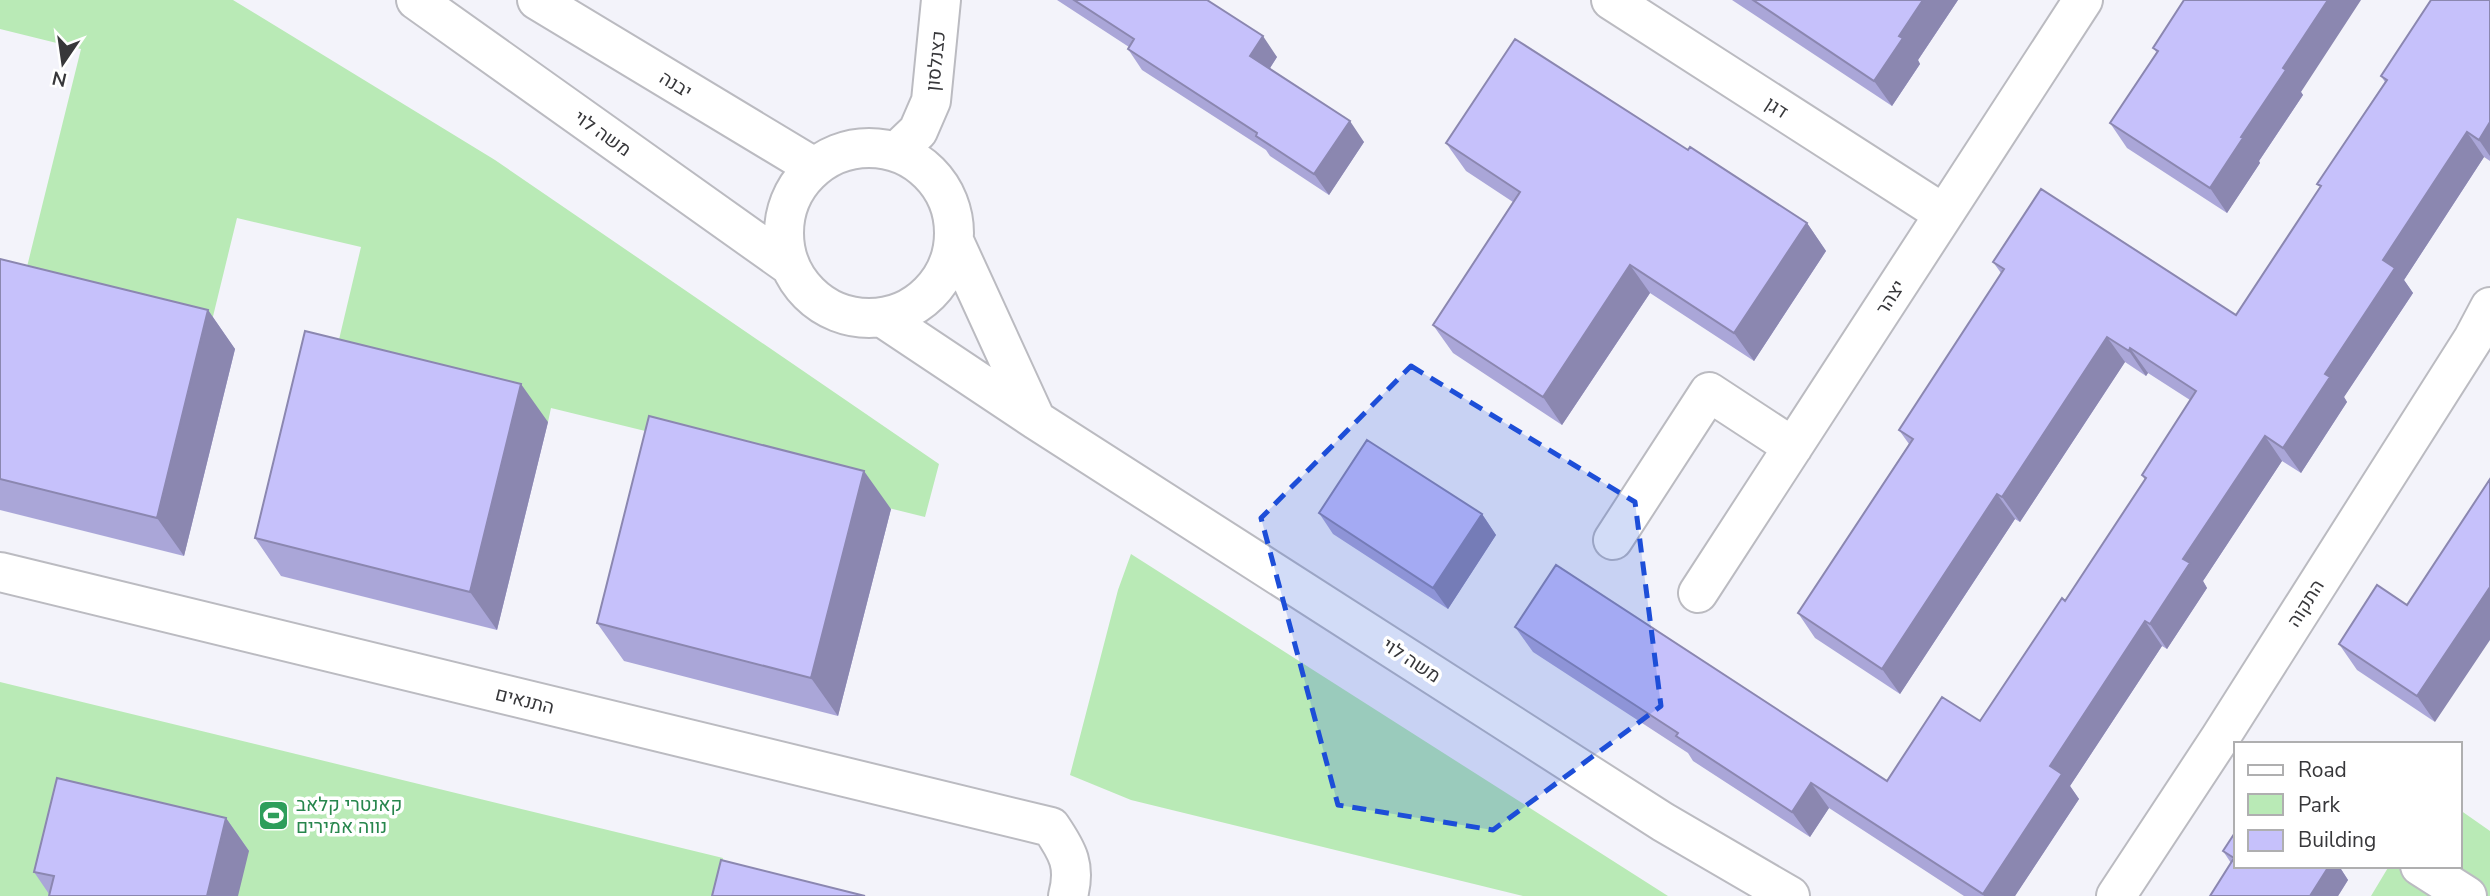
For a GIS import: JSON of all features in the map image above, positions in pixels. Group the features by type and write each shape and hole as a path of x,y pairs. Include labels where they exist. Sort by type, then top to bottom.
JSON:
{"street":[{"name":"משה לוי","path":"416,0 790,266"},
{"name":"יבנה","path":"537,0 814,167"},
{"name":"כצנלסון","path":"896,152 918,131 931,101 941,0"},
{"name":"דגן","path":"1611,0 1944,214"},
{"name":"יצהר","path":"1698,593 2083,0"},
{"path":"868,148 896,152 921,166 941,187 952,212 954,240 947,268 932,292 910,308 883,318 854,317 827,307 804,290 790,266 783,240 786,212 796,188 814,167 836,155 868,148"},
{"path":"954,240 1036,420"},
{"name":"משה לוי","path":"883,318 1036,420 1663,822 1790,896"},
{"name":"התקוה","path":"2116,896 2228,743 2484,331"},
{"path":"1613,540 1709,392 1793,447"},
{"name":"התנאים","path":"0,572 1051,827 1067,850 1073,877 1068,896"},
{"path":"2423,868 2467,896"}],"highlighted area":[{"path":"1411,366 1635,502 1661,706 1493,830 1338,805 1261,518"}],"green space":[{"path":"0,0 233,0 495,160 939,464 925,517 675,455 678,439 551,408 548,422 332,369 361,247 237,218 207,341 20,295 81,49 0,29"},
{"path":"1131,554 1668,896 1523,896 1131,800 1070,775 1118,590"},
{"name":"קאנטרי קלאב נווה אמירים","path":"0,682 723,858 714,896 0,896"},
{"path":"2462,811 2490,831 2490,896 2371,896 2388,868 2462,868"}],"building":[{"path":"1074,0 1207,0 1263,36 1250,56 1350,121 1314,174 1256,136 1257,133 1128,49 1134,39"},
{"path":"1753,0 1923,0 1899,36 1903,38 1874,81"},
{"path":"2184,0 2328,0 2210,188 2110,123 2158,51 2153,48"},
{"path":"2431,0 2490,0 2490,122 2479,140 2467,132 2383,260 2395,268 2325,374 2330,377 2283,448 2265,436 2183,559 2190,563 2150,624 2145,621 2050,766 2062,774 1983,894 1811,783 1792,812 1676,736 1678,733 1515,627 1556,565 1887,781 1942,697 1980,721 2062,598 2065,601 2146,478 2142,475 2196,391 2130,348 2129,351 2107,337 2002,497 1997,494 1882,669 1798,613 1913,439 1899,430 2004,269 1993,262 2041,189 2236,315 2321,186 2317,184 2387,80 2381,76"},
{"path":"1515,39 1807,223 1734,333 1630,265 1543,397 1433,325 1520,192 1446,143"},
{"path":"0,259 208,310 157,518 0,479"},
{"path":"305,331 521,384 470,592 255,538"},
{"path":"649,416 864,471 811,678 597,623"},
{"path":"1367,440 1482,514 1433,588 1319,513"},
{"path":"2490,479 2490,587 2417,696 2339,644 2377,585 2407,605"},
{"path":"57,778 226,818 207,896 49,896 54,876 34,872"},
{"path":"2234,834 2234,858 2223,851"},
{"path":"2234,858 2234,868 2328,868 2310,896 2210,896"},
{"path":"721,860 865,896 712,896"}],"place":[{"name":"קאנטרי קלאב נווה אמירים","path":"273,815"}]}
